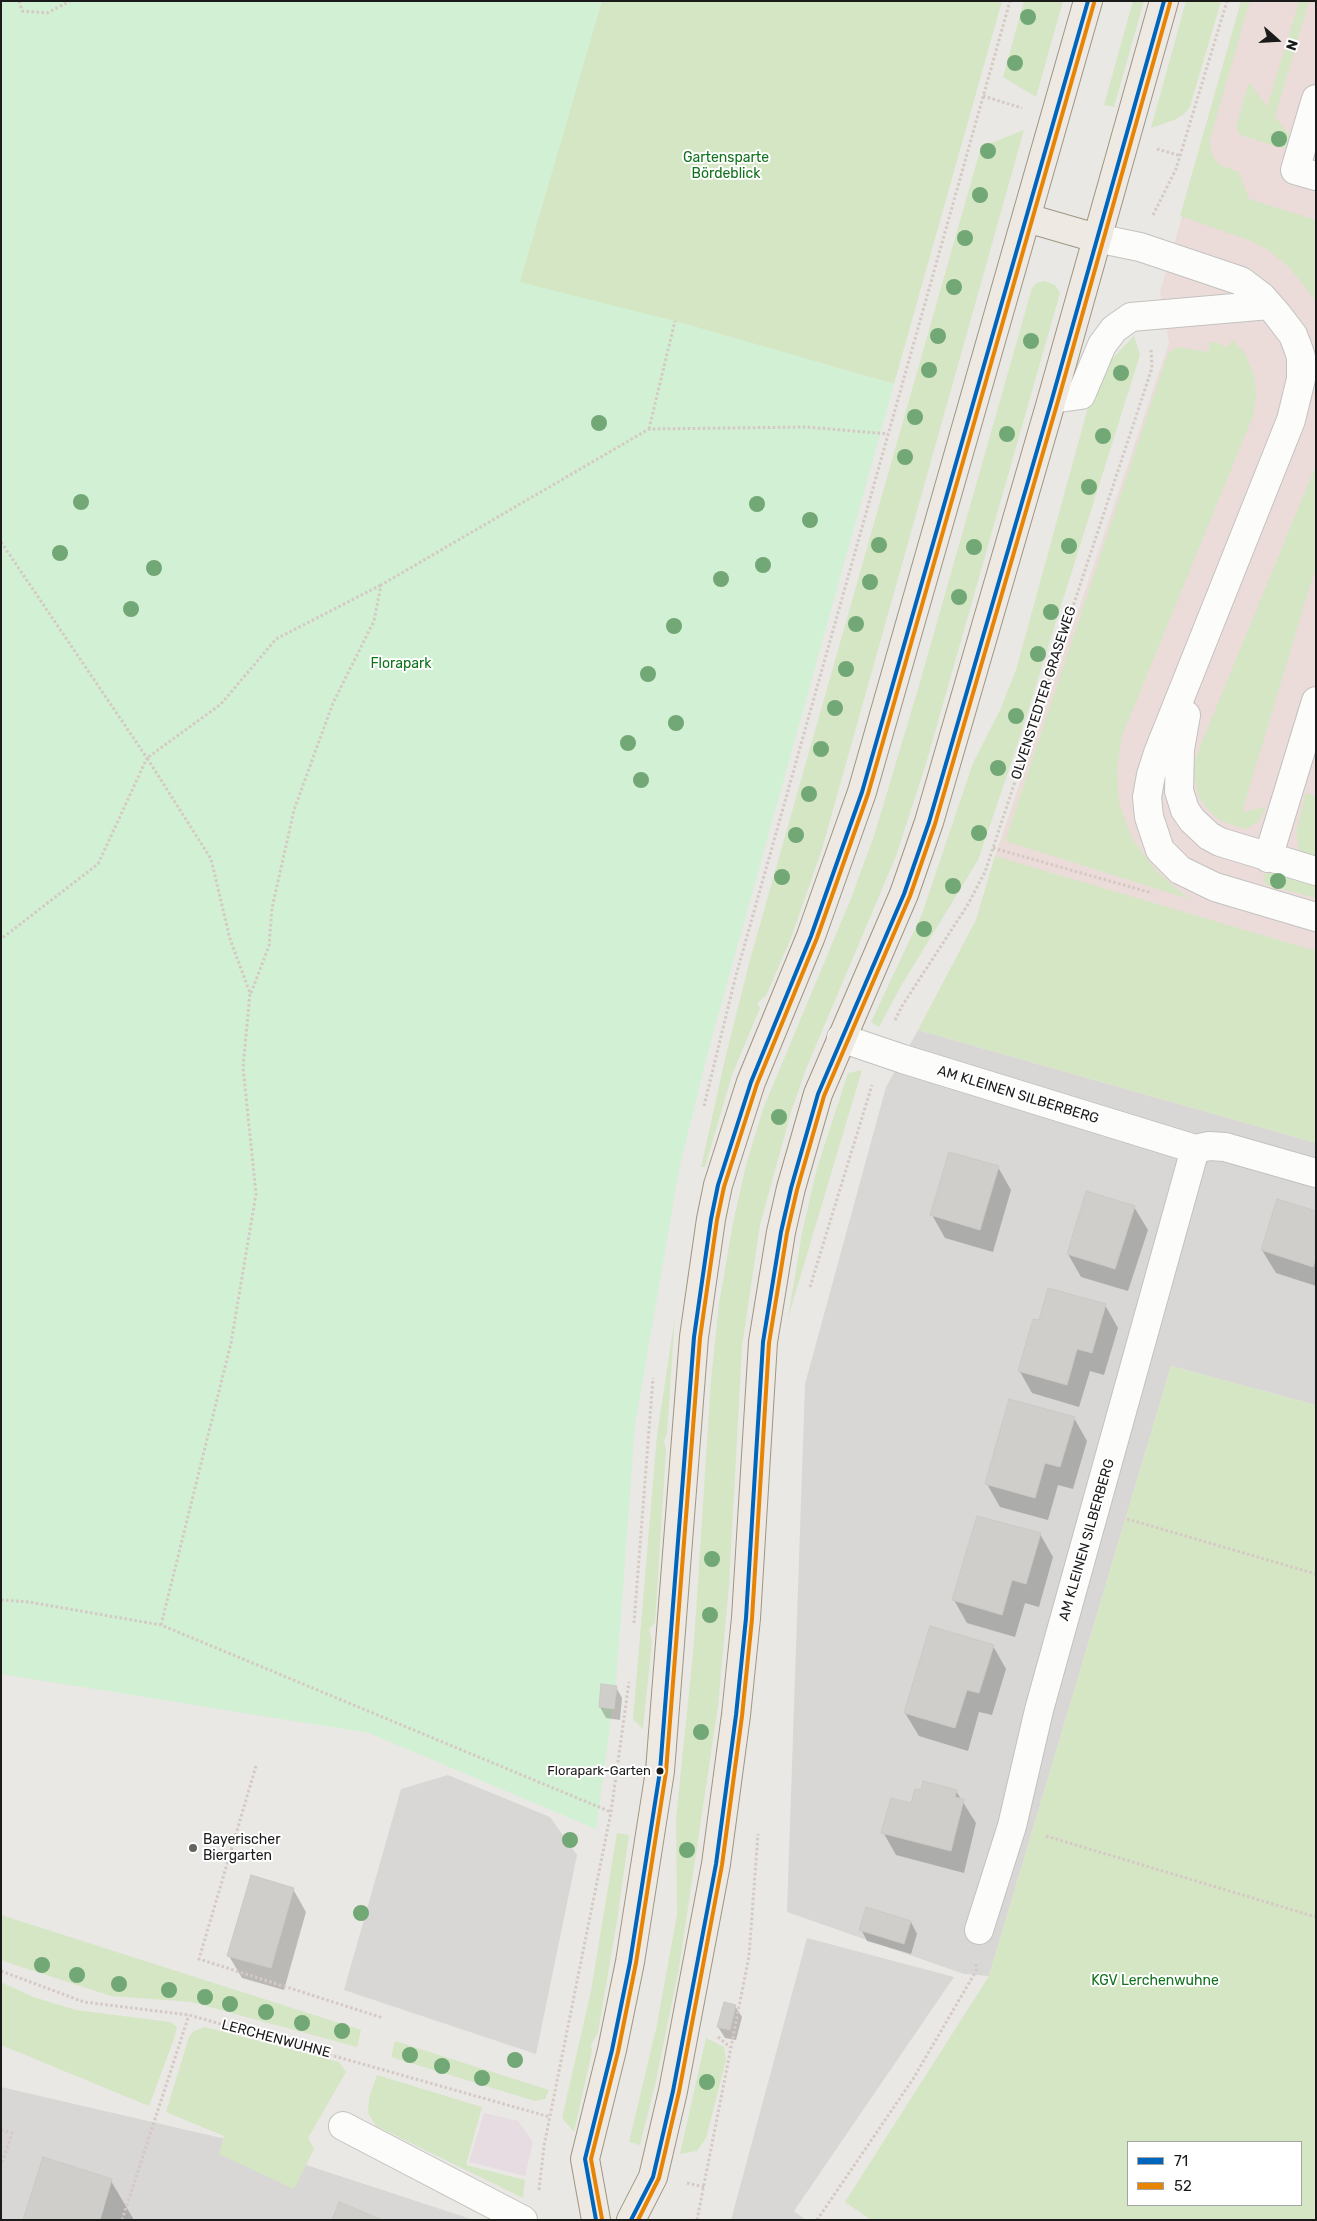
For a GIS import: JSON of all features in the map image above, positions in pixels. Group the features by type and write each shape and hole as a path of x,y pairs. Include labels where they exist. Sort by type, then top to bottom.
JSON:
{"main road":[{"path":"596,2220 585,2159 601,2097 629,1970 660,1771 694,1345 713,1211 728,1152 750,1082 811,936 862,792 1088,1"},
{"path":"631,2220 653,2177 673,2091 716,1864 734,1738 744,1637 763,1342 781,1232 810,1119 841,1038 892,922 917,859 955,736 1164,1"},
{"path":"1027,218 1096,238"}],"street":[{"path":"1306,173 1316,99"},
{"path":"1096,238 1140,247 1230,276 1251,287 1269,305 1293,335 1298,348 1302,369 1301,385 1291,420 1151,775 1148,797 1149,817 1160,850 1180,870 1194,878 1255,900 1316,917"},
{"path":"1052,399 1081,395 1102,345 1114,329 1131,317 1269,305"},
{"path":"1198,652 1180,749 1178,770 1181,801 1192,820 1209,836 1233,847 1316,871"},
{"path":"1268,858 1316,701"},
{"name":"AM KLEINEN SILBERBERG","path":"841,1038 1195,1149 1210,1146 1226,1147 1316,1173"},
{"name":"AM KLEINEN SILBERBERG","path":"979,1930 1012,1826 1039,1710 1195,1149"},
{"path":"343,2126 523,2220"}],"path":[{"path":"20,1 22,11 47,13 70,1"},
{"path":"1160,198 1181,156 1226,1"},
{"path":"649,429 674,321"},
{"name":"OLVENSTEDTER GRASEWEG","path":"893,1024 902,1006 947,939 985,872 1152,368 1152,354 1147,340"},
{"path":"1,939 98,864 148,758 221,704 276,639 381,584 649,429 807,427 888,434"},
{"path":"1,542 148,758 211,859 230,939 250,993"},
{"path":"161,1625 231,1343 256,1194 243,1068 250,993 269,946 272,908 294,810 333,703 374,621 381,584"},
{"path":"1096,1510 1316,1574"},
{"path":"1,1600 29,1602 161,1625 611,1812"},
{"path":"256,1766 199,1959 383,2018"},
{"path":"1038,1834 1316,1917"},
{"path":"817,2220 913,2079 976,1971 979,1930"},
{"name":"LERCHENWUHNE","path":"1,1972 84,2002 189,2015 550,2117 544,2146 539,2197"},
{"path":"122,2220 189,2015"},
{"path":"1,2130 12,2133 1,2166"}],"shaded area":[{"path":"1245,1 1316,1 1316,1143 918,1030 976,920 995,856 1169,343 1160,292"},
{"path":"918,1030 1316,1143 1316,1405 1171,1366 989,1976 964,1974 787,1912 805,1384 886,1087"},
{"path":"448,1775 550,1817 577,1855 536,2054 344,1990 401,1789"},
{"path":"807,1938 954,1977 794,2211 806,2220 731,2220"},
{"path":"1,2087 230,2140 474,2220 1,2220"},
{"path":"484,2113 518,2121 533,2142 525,2176 469,2162"}],"green space":[{"name":"Florapark","path":"1,1 602,1 520,282 675,321 894,384 707,1055 679,1170 635,1425 616,1682 596,1829 369,1733 1,1674"},
{"name":"Gartensparte Bördeblick","path":"364,1 1002,1 894,384 664,318 525,355"},
{"path":"1024,1 1063,1 1036,97 1003,77"},
{"path":"1133,1 1144,1 1114,107 1104,105"},
{"path":"1186,1 1221,1 1190,107 1184,114 1174,120 1151,128"},
{"path":"1241,1 1250,1 1210,139 1211,150 1213,157 1220,165 1239,172 1249,199 1316,220 1316,301 1289,267 1268,250 1251,241 1180,216"},
{"path":"1299,1 1309,1 1275,117 1294,141 1289,149 1286,149 1240,135 1236,127 1249,82 1267,107"},
{"path":"1024,130 822,849 791,938 766,996 757,1003 760,1008 732,1075 705,1167 701,1167 725,1059 751,956 981,147"},
{"path":"1045,281 1055,285 1060,293 925,767 896,856 806,1069 791,1112 760,1225 742,1347 729,1585 718,1706 679,1968 656,2081 640,2145 629,2142 656,2029 677,1915 676,1819 694,1643 711,1380 719,1304 733,1223 746,1165 763,1109 852,896 874,836 918,689 1032,288 1036,283"},
{"path":"1134,336 1140,355 1015,752 978,860 901,986 879,1027 871,1022 922,914 973,763 1000,710 1016,670 1093,389 1107,364"},
{"path":"1232,340 1245,353 1255,378 1256,400 1253,416 1122,736 1117,769 1119,803 1133,840 1156,871 1189,899 1005,841 1168,353 1178,347 1208,352 1211,341 1228,347"},
{"path":"1316,465 1316,566 1242,812 1266,807 1258,822 1245,829 1221,821 1210,812 1199,797 1193,769 1199,749"},
{"path":"1306,793 1316,796 1316,863 1300,855 1296,832"},
{"path":"995,856 1316,951 1316,1143 918,1030 976,920"},
{"path":"1268,872 1316,886 1316,898 1266,885 1263,877"},
{"path":"862,1070 788,1318 802,1233 817,1168 848,1073"},
{"path":"675,1317 667,1434 664,1441 666,1450 655,1623 649,1629 652,1642 643,1729 633,1719 657,1435"},
{"name":"KGV Lerchenwuhne","path":"1171,1366 1316,1405 1316,2220 871,2220 845,2202 989,1976"},
{"path":"617,1833 629,1835 617,1921 598,2032 591,2045 592,2051 574,2132 562,2118 591,1991"},
{"path":"1,1915 361,2030 357,2047 191,2002 111,1996 6,1962 1,1959"},
{"path":"1,1982 33,1997 76,2010 170,2022 177,2027 149,2106 1,2045"},
{"path":"205,2027 339,2062 346,2072 308,2138 314,2149 294,2189 219,2154 224,2136 166,2112 189,2037 194,2031"},
{"path":"706,2038 724,2047 726,2060 706,2138 697,2151 680,2154"},
{"path":"395,2041 549,2090 545,2099 535,2101 391,2057"},
{"path":"377,2075 482,2107 466,2165 525,2180 523,2198 376,2126 368,2113 369,2098"}],"building":[{"path":"949,1152 999,1166 980,1230 930,1215"},
{"path":"1086,1191 1135,1206 1115,1269 1067,1254"},
{"path":"1277,1199 1316,1211 1316,1258 1313,1267 1261,1250"},
{"path":"1048,1288 1106,1304 1092,1353 1077,1349 1067,1385 1018,1371 1033,1319 1039,1320"},
{"path":"1009,1399 1075,1417 1060,1467 1045,1463 1035,1498 985,1484"},
{"path":"977,1516 1041,1533 1026,1584 1012,1580 1002,1615 952,1600"},
{"path":"930,1626 994,1645 979,1693 967,1690 955,1728 904,1713"},
{"path":"601,1684 617,1686 614,1709 599,1707"},
{"path":"923,1781 957,1790 955,1797 964,1799 951,1851 881,1833 891,1798 911,1803 915,1789 921,1790"},
{"path":"251,1875 294,1888 271,1968 227,1956"},
{"path":"866,1907 911,1921 904,1944 859,1930"},
{"path":"724,2002 736,2005 730,2030 717,2027"},
{"path":"43,2157 112,2179 100,2220 23,2220"},
{"path":"339,2202 382,2220 332,2220"}],"transit line":[{"name":"71","path":"596,2220 585,2159 612,2050 630,1962 660,1771 694,1337 711,1219 718,1185 751,1082 811,936 862,792 1088,1"},
{"name":"71","path":"631,2220 653,2177 673,2091 716,1864 736,1715 746,1618 763,1342 781,1232 791,1188 818,1094 904,894 929,822 1052,399 1164,1"},
{"name":"52","path":"602,2219 591,2159 618,2052 636,1963 666,1772 700,1338 717,1220 724,1187 757,1084 817,938 868,794 1094,3"},
{"name":"52","path":"638,2220 659,2178 679,2092 722,1865 742,1716 752,1619 769,1343 787,1233 797,1190 824,1096 910,896 935,824 1058,401 1170,3"}],"place":[{"name":"Florapark-Garten","path":"660,1771"},
{"name":"Bayerischer Biergarten","path":"193,1848"}]}
